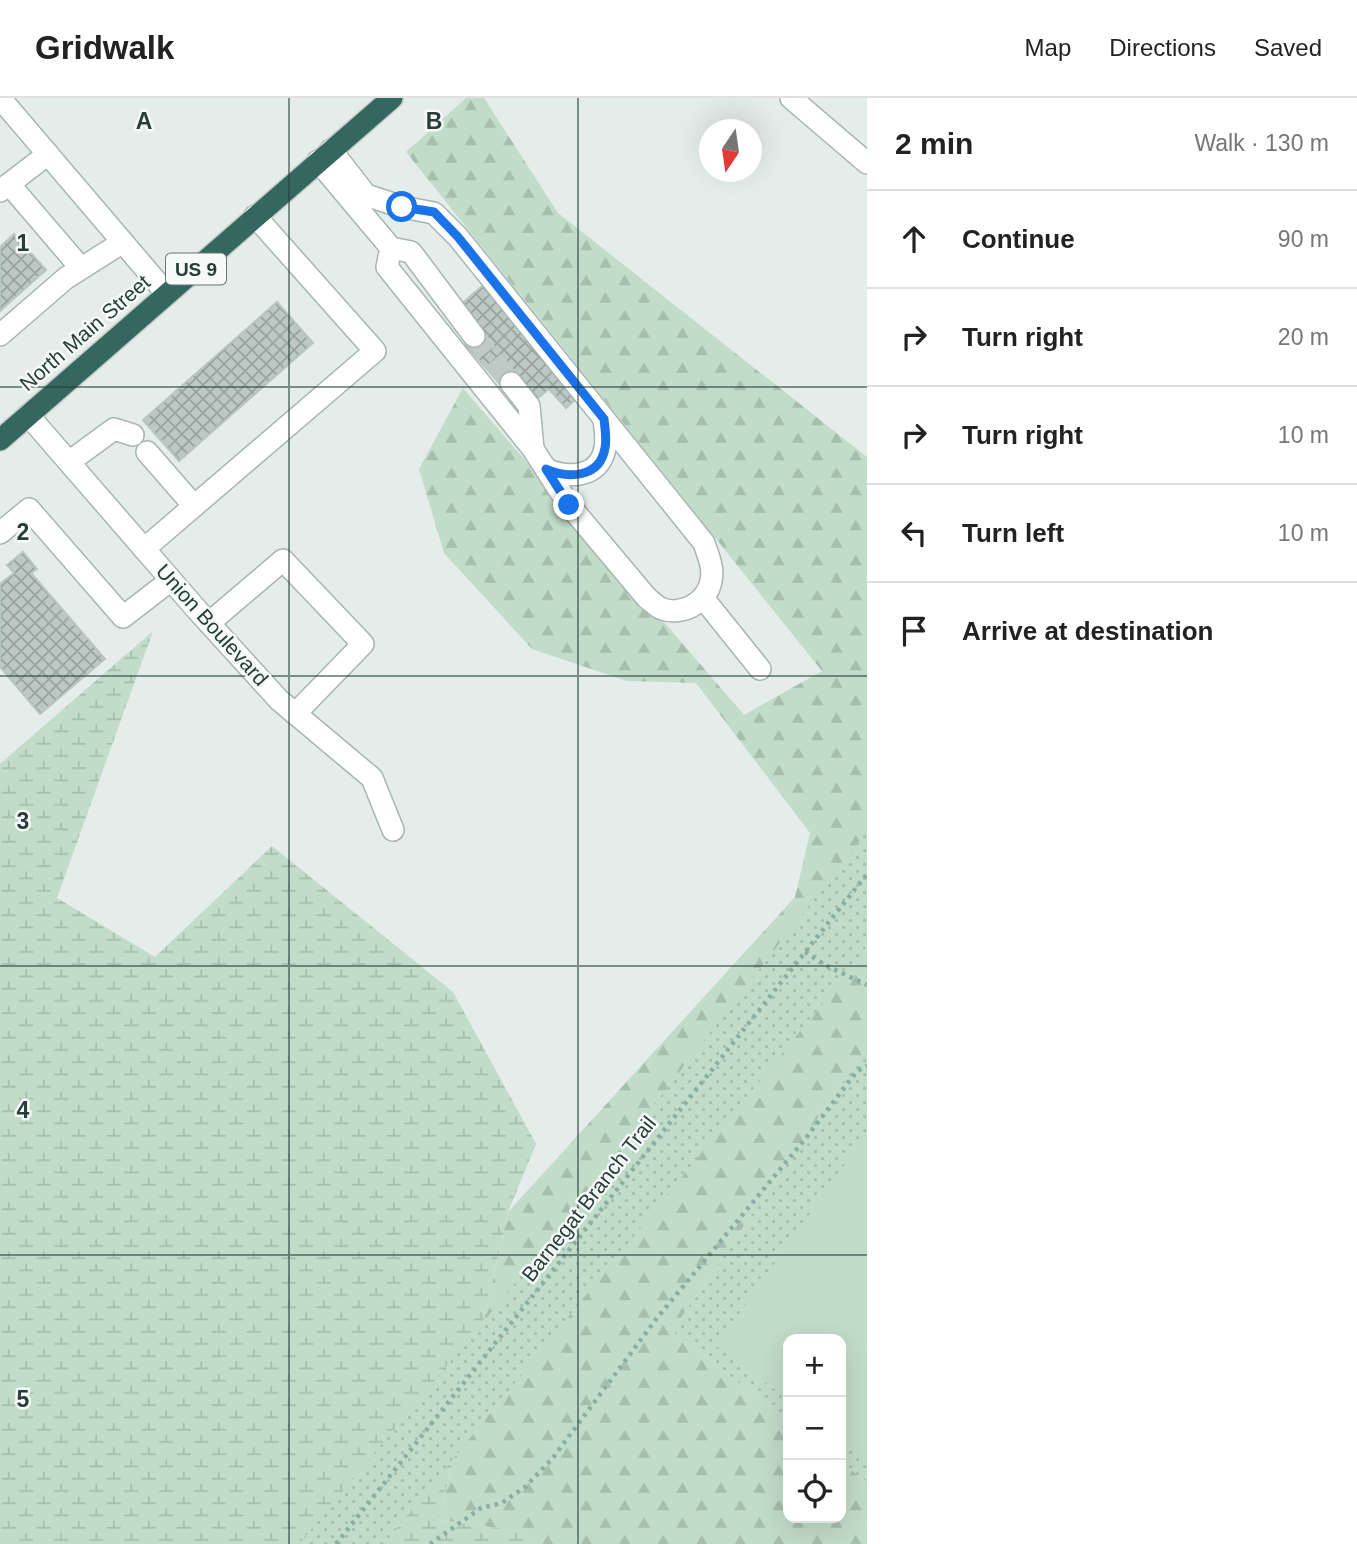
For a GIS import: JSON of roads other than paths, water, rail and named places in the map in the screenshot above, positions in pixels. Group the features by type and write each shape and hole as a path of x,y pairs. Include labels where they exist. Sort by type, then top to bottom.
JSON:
{"highway":[{"name":"North Main Street","path":"0,440 392,98"}],"street":[{"path":"0,98 167,294"},
{"path":"791,98 867,163"},
{"path":"48,154 5,188 80,267"},
{"path":"324,156 391,248 411,252 474,336"},
{"path":"324,156 366,195 402,207 434,212 458,237 704,543 712,565 711,582 703,598 689,608 674,611 660,608 646,598 569,505 533,449 387,267 391,248"},
{"path":"144,549 375,351 255,216"},
{"path":"0,335 80,267 123,242"},
{"path":"511,383 529,406 533,449"},
{"name":"Union Boulevard","path":"29,415 279,701 372,778 393,830"},
{"path":"546,469 557,474 575,476 589,472 599,463 605,450 604,419"},
{"path":"69,462 114,429 133,436"},
{"path":"147,452 194,506"},
{"path":"0,533 29,509 123,617 171,580"},
{"path":"209,623 283,560 354,634 363,644 295,714"},
{"path":"703,598 760,669"}],"tunnel":[{"path":"474,336 511,383"}]}
